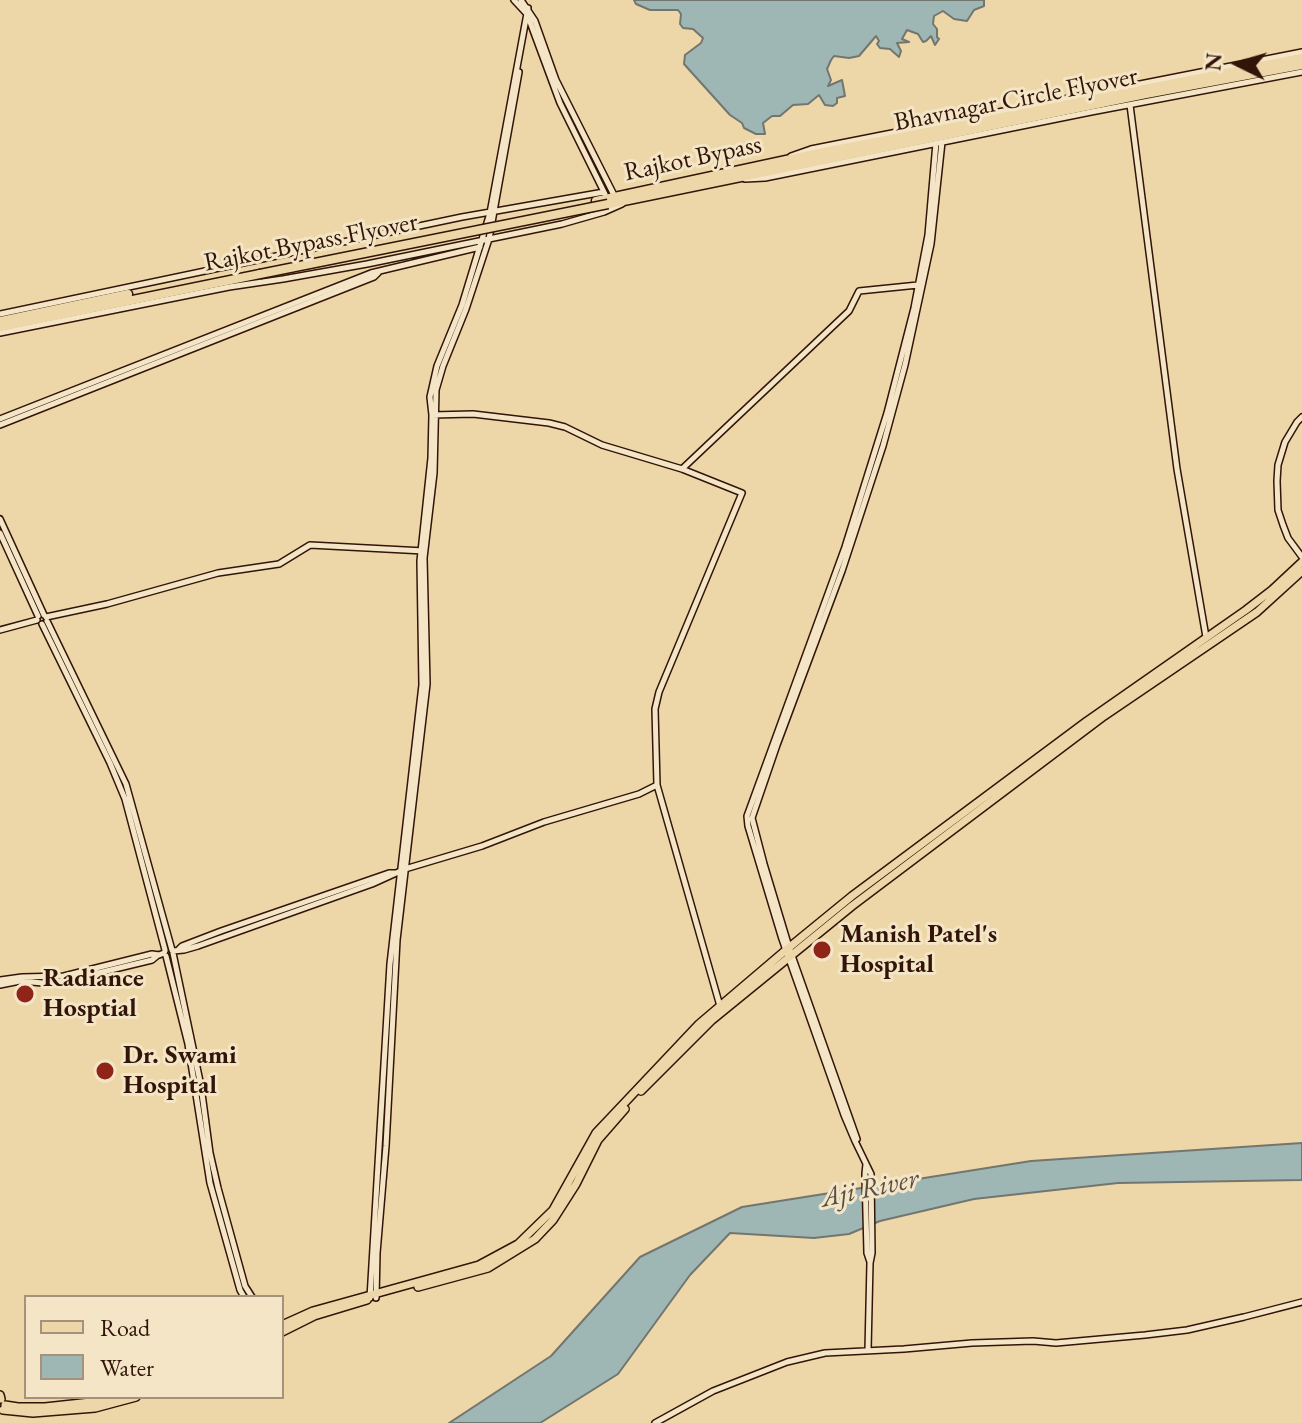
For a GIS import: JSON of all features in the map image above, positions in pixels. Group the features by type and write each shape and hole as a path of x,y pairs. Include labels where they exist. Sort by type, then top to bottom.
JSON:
{"highway":[{"name":"Bhavnagar Circle Flyover","path":"787,159 1302,55"},
{"name":"Bhavnagar Circle Flyover","path":"738,177 1302,65"},
{"name":"Rajkot Bypass","path":"608,198 787,159"},
{"name":"Rajkot Bypass","path":"630,199 738,177"},
{"name":"Rajkot Bypass Flyover","path":"0,327 608,198 630,199"},
{"name":"Rajkot Bypass Flyover","path":"259,271 608,198"}],"main road":[{"path":"1207,642 1261,599 1302,560"},
{"path":"284,1324 313,1311 479,1265 531,1237 553,1220 598,1140 624,1110 712,1020 852,896 1093,720 1207,642 1257,612 1302,571"},
{"path":"531,1237 556,1206 596,1133 690,1032 789,952"},
{"path":"284,1331 314,1316 373,1296"},
{"path":"1,1403 25,1408 105,1399"},
{"path":"1,1403 33,1413 95,1408 129,1399"}],"street":[{"path":"514,0 528,13 560,103 608,198"},
{"path":"521,0 608,198"},
{"path":"373,1296 390,964 427,684 422,551 434,473 436,386 466,309 492,212 528,13"},
{"path":"738,177 765,178 1302,72"},
{"path":"1130,105 1177,469 1207,642"},
{"path":"868,1350 870,1253 867,1163 789,952 747,816 845,547 887,413 933,230 939,142"},
{"path":"0,314 492,212 608,198"},
{"path":"0,327 484,242 562,224 615,208 630,199"},
{"path":"0,422 374,277 379,272 484,242"},
{"path":"434,418 430,397 433,381 484,242"},
{"path":"682,469 849,311 859,291 920,285"},
{"path":"434,418 473,414 549,423 565,427 602,445 682,469 742,493 656,702 657,785 720,1007"},
{"path":"1302,417 1285,442 1277,481 1278,510 1288,538 1302,560"},
{"path":"0,519 42,619"},
{"path":"0,533 105,747 125,799 169,952 188,1044 210,1183 243,1295"},
{"path":"0,630 196,578 279,564 310,545 422,551"},
{"path":"105,747 128,791 201,1086 218,1188 245,1286 251,1295"},
{"path":"0,982 65,981 152,960 544,822 639,794 657,785"},
{"path":"655,1423 713,1391 787,1362 825,1353 972,1343 1056,1343 1145,1335 1187,1330 1302,1302"}],"water":[{"path":"634,0 984,0 984,6 974,10 967,21 954,19 943,11 934,16 933,24 939,39 935,45 931,36 923,42 918,34 907,30 902,39 909,42 897,43 901,51 899,57 890,49 880,48 876,36 859,56 834,56 827,69 831,80 828,86 842,80 845,96 837,98 833,106 825,105 819,95 808,104 793,105 780,116 772,116 763,123 765,134 756,134 730,115 684,64 685,55 703,38 693,29 683,28 678,10 650,10"},
{"name":"Aji River","path":"1302,1143 1302,1180 1118,1183 974,1199 880,1221 849,1234 814,1238 730,1233 690,1275 618,1374 540,1423 449,1423 551,1356 640,1257 742,1207 1031,1161"}],"place":[{"name":"Manish Patel's Hospital","path":"822,950"},
{"name":"Radiance Hosptial","path":"25,994"},
{"name":"Dr. Swami Hospital","path":"105,1071"}]}
